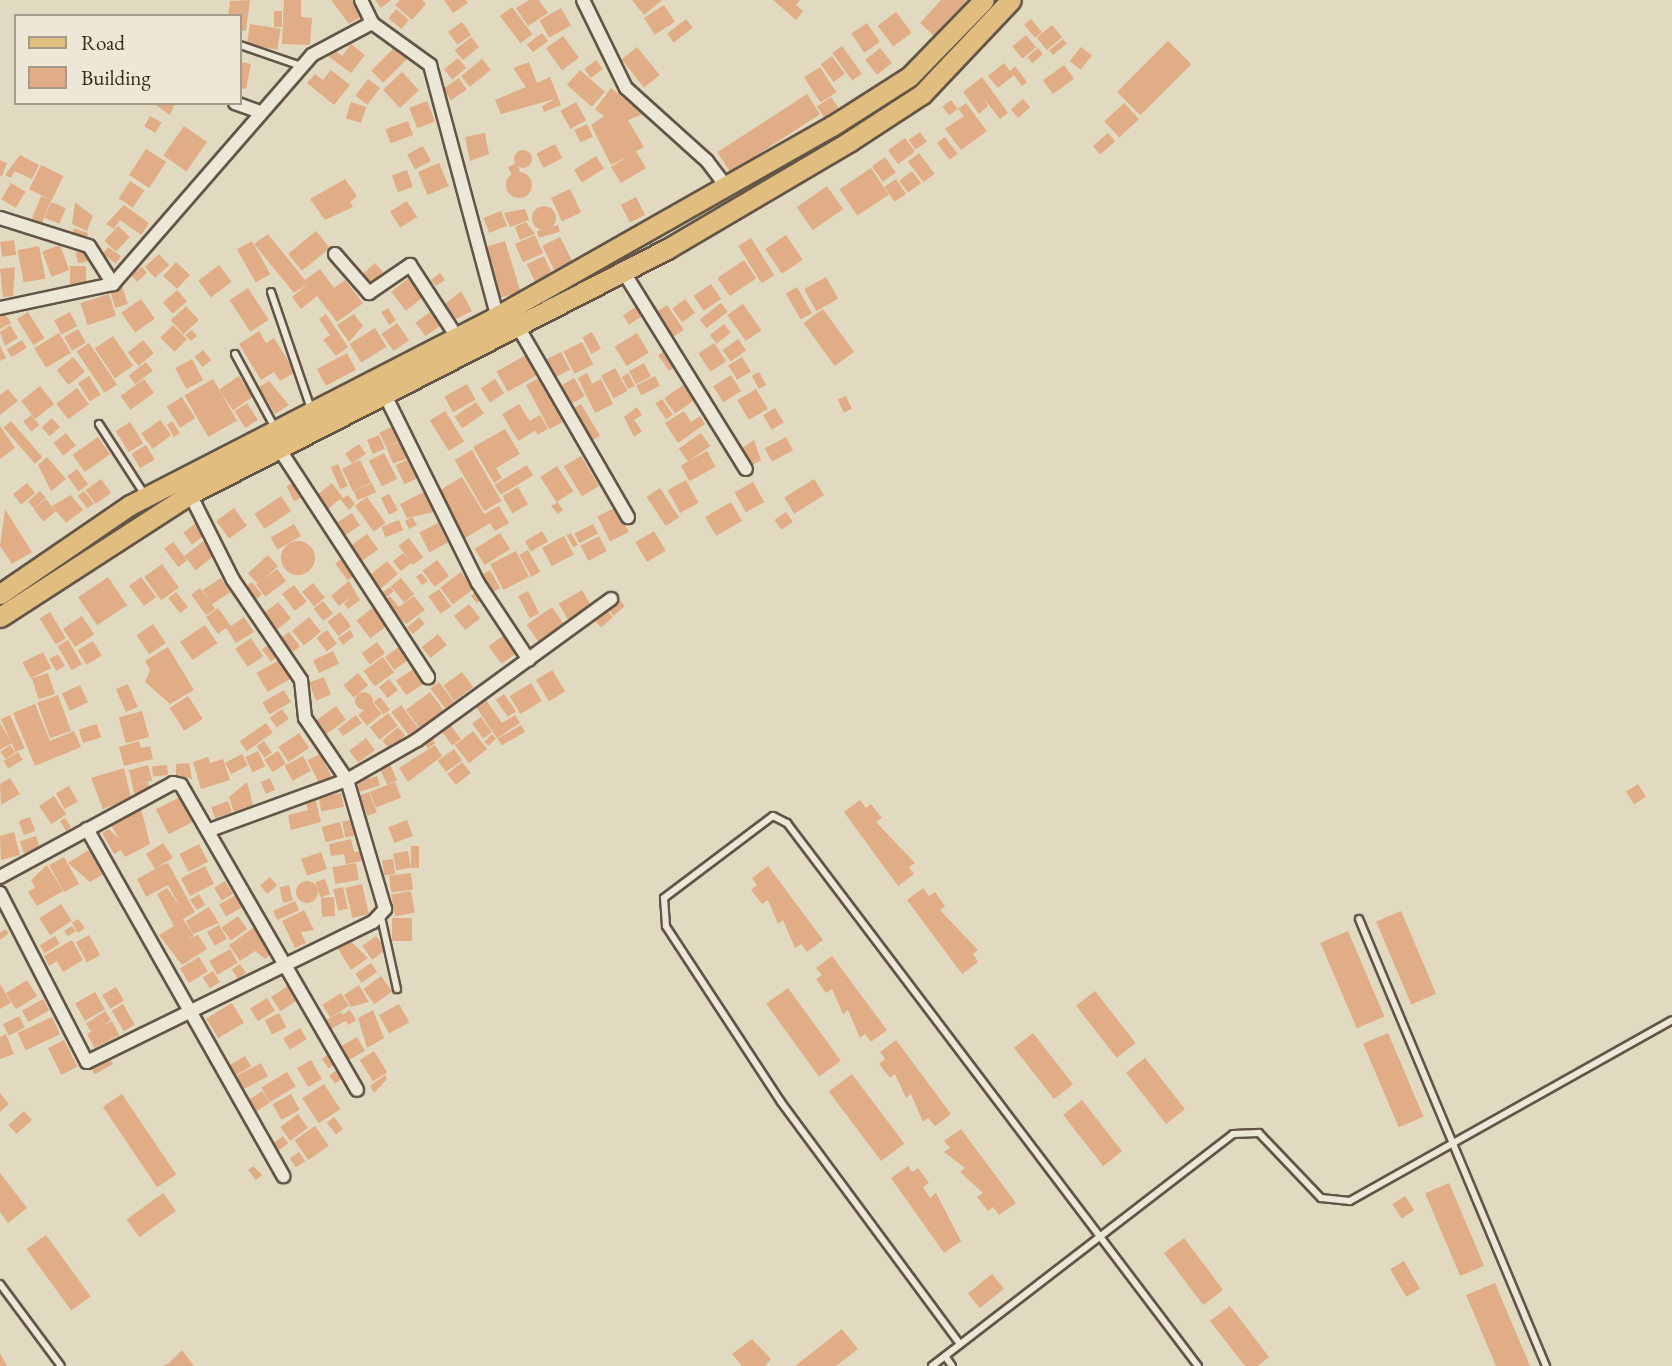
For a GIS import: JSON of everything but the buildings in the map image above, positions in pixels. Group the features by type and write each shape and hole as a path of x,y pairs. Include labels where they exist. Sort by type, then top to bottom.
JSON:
{"main road":[{"path":"2,589 146,497 384,393 505,325 909,77 984,0"},
{"path":"0,617 277,439 312,411 457,337 505,325 623,271 922,94 1012,0"}],"street":[{"path":"361,0 372,23 430,65 505,325 628,517"},
{"path":"583,0 626,88 707,161 728,189"},
{"path":"0,308 113,284 301,66 372,23"},
{"path":"241,105 260,112"},
{"path":"0,218 89,246 113,284"},
{"path":"335,254 369,293 410,265 457,337"},
{"path":"623,271 746,469"},
{"path":"384,393 478,583 529,660"},
{"path":"277,439 428,677"},
{"path":"0,893 87,1062 190,1012 284,961 381,917 385,909 347,780 305,718 301,680 233,580 190,494"},
{"path":"210,830 347,780 417,740 611,599"},
{"path":"0,877 173,783 187,791 357,1090"},
{"path":"87,830 283,1176"}],"lane":[{"path":"242,47 301,66"},
{"path":"271,292 312,411"},
{"path":"235,354 277,439"},
{"path":"99,424 146,497"},
{"path":"960,1344 781,1102 666,926 664,898 758,824 773,816 787,823 1198,1366"},
{"path":"381,917 397,989"},
{"path":"1359,919 1546,1366"},
{"path":"932,1366 1233,1134 1259,1133 1321,1198 1350,1201 1672,1020"},
{"path":"0,1283 61,1366"},
{"path":"945,1356 952,1366"}]}
